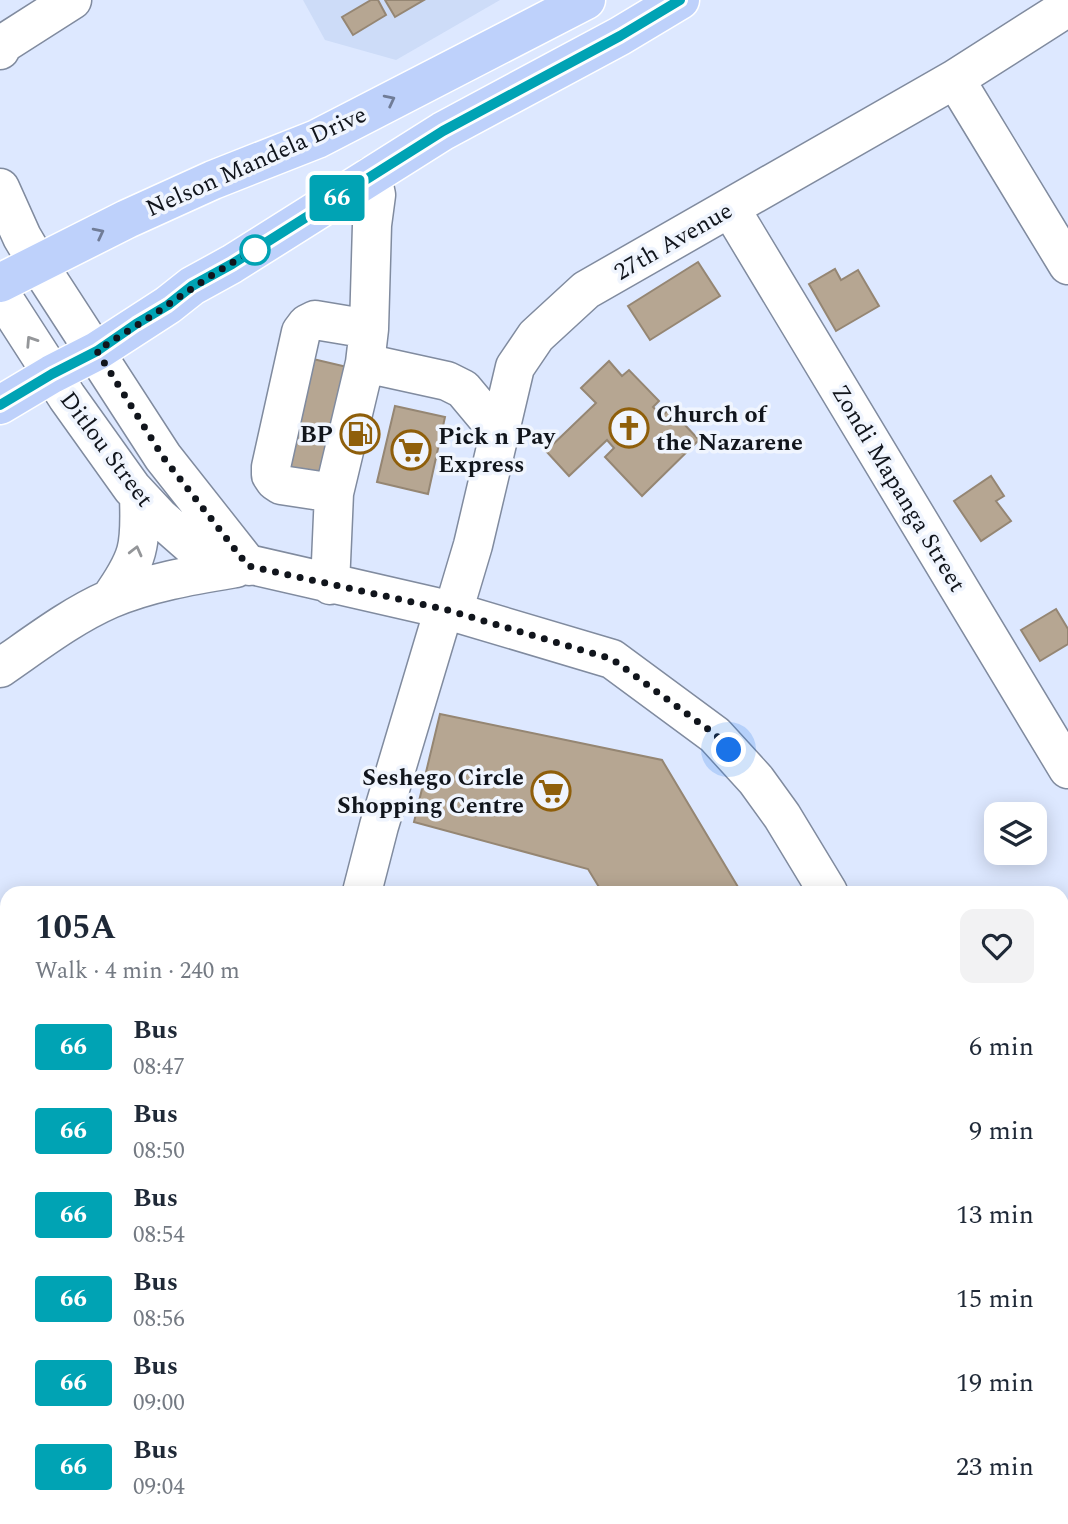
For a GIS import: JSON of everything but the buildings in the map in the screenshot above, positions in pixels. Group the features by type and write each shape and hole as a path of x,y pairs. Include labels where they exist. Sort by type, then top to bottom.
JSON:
{"main road":[{"name":"Nelson Mandela Drive","path":"0,283 127,219 214,180 317,139 586,0"},
{"path":"0,405 97,351 168,305 192,286 232,264 443,131 620,36 680,0"}],"street":[{"path":"0,50 3,44 72,0"},
{"name":"27th Avenue","path":"364,886 379,826 473,545 514,367 536,336 586,290 955,79 1068,7"},
{"path":"955,79 1068,265"},
{"path":"330,584 334,494 367,346 372,225 376,195 372,176"},
{"name":"Ditlou Street","path":"0,188 22,237 38,264 97,351 163,457 248,566"},
{"name":"Zondi Mapanga Street","path":"730,208 1068,769"},
{"name":"Ditlou Street","path":"0,293 52,374 139,497 201,553 449,611 612,659 716,735 756,780 782,816 824,886"},
{"path":"334,494 281,485 271,475 301,332 307,324 315,320 463,389 499,432"},
{"path":"110,599 135,560 141,534 139,497"},
{"path":"0,668 47,635 110,599 176,578 248,566"}],"shaded area":[{"path":"303,0 500,0 396,60 325,40"}],"bus line":[{"name":"66","path":"0,405 97,351 168,305 192,286 232,264 443,131 620,36 680,0"}],"place":[{"name":"Church of the Nazarene","path":"629,428"},
{"name":"BP","path":"360,434"},
{"name":"Pick n Pay Express","path":"411,450"},
{"name":"Seshego Circle Shopping Centre","path":"551,791"}],"route":[{"path":"255,250 192,286 168,305 97,351 163,457 248,566 444,609 612,659 716,735 729,750"}]}
